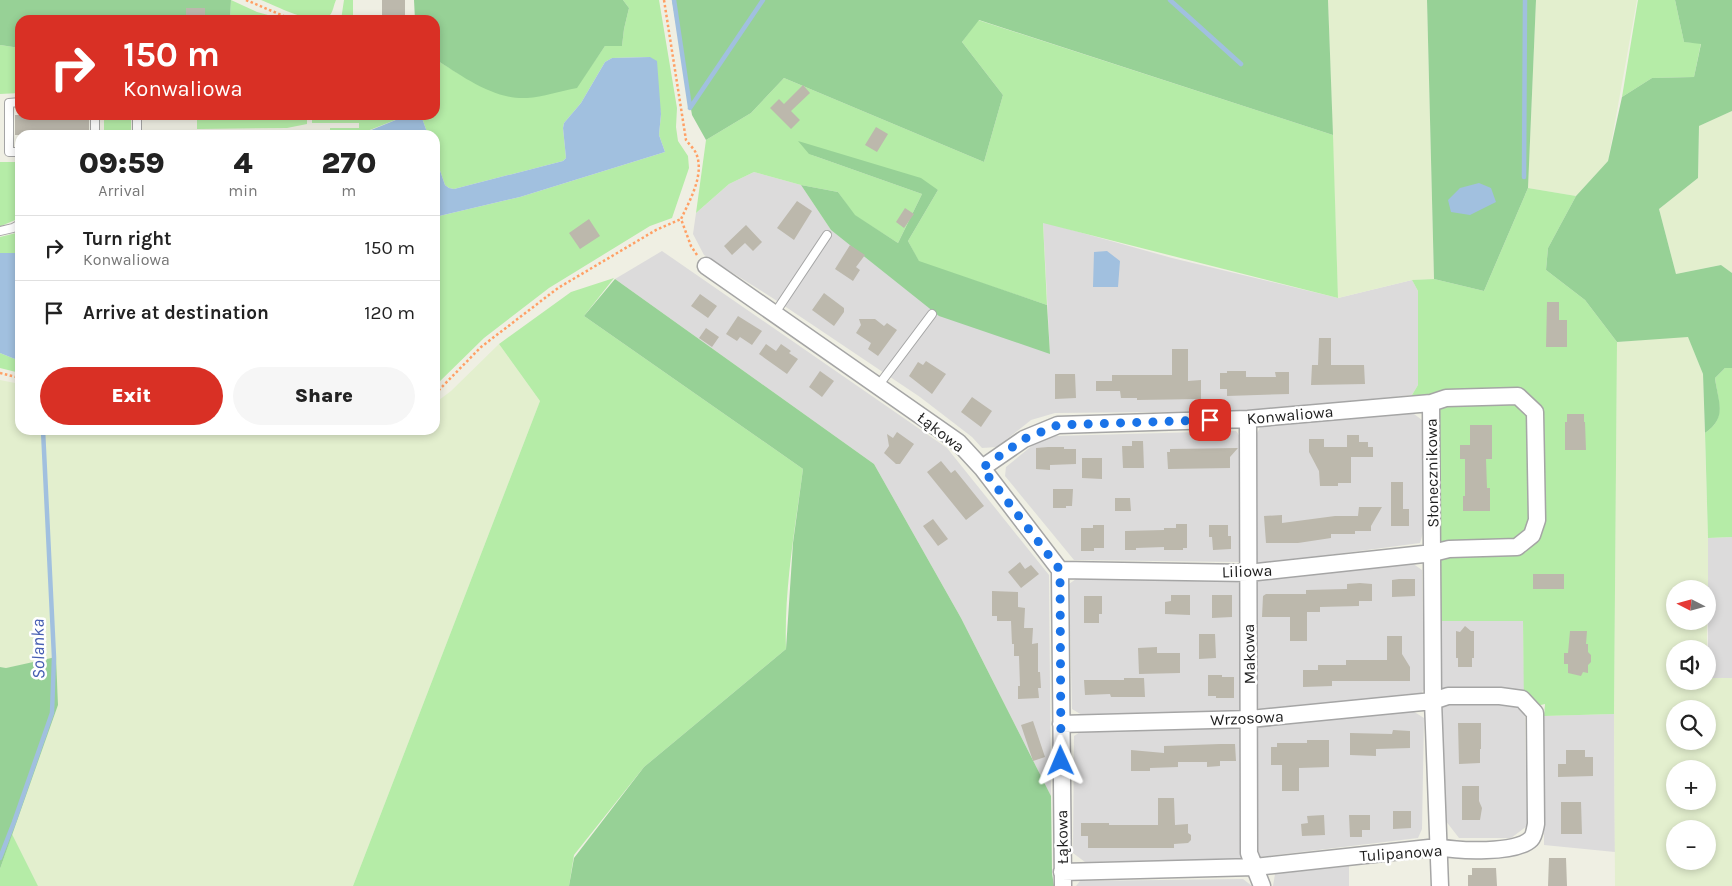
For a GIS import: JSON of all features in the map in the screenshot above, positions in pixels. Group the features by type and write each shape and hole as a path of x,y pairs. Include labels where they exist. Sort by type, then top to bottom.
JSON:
{"street":[{"name":"Łąkowa","path":"706,266 958,442 982,468 1060,570 1063,879"},
{"name":"Słonecznikowa","path":"1433,553 1449,550 1517,547 1532,535 1537,520 1535,412 1518,396 1446,398 1431,404 1433,701 1440,886"},
{"name":"Konwaliowa","path":"982,468 1024,439 1058,425 1248,419 1431,404"},
{"name":"Makowa","path":"1248,419 1249,853 1262,886"},
{"name":"Liliowa","path":"1060,570 1248,573 1433,553"},
{"name":"Tulipanowa","path":"1063,879 1255,867 1438,847 1455,850 1512,848 1524,844 1533,838 1536,824 1535,713 1522,699 1514,698 1448,696 1433,701"},
{"name":"Wrzosowa","path":"1061,724 1250,719 1433,701"}],"lane":[{"path":"15,102 9,102 9,152 15,152"},
{"path":"0,231 15,227"},
{"path":"775,313 827,235"},
{"path":"878,386 932,314"}],"path":[{"path":"246,0 281,15"},
{"path":"440,389 481,347 558,288 656,230 681,219 693,193 699,166 695,153 686,140 664,0"},
{"path":"681,219 691,246 706,266"},
{"path":"0,373 15,377"}],"shaded area":[{"path":"754,172 801,185 831,230 1050,354 1043,222 1172,258 1338,298 1412,280 1418,291 1418,385 1412,395 1261,411 1055,413 1031,420 997,447 982,448 972,437 920,397 771,297 704,255 693,234 696,213 729,184"},
{"path":"662,251 947,448 1049,575 1051,796 961,618 874,464 615,279"},
{"path":"1393,411 1410,411 1422,420 1423,533 1420,543 1260,564 1254,559 1256,435 1261,426"},
{"path":"1236,431 1241,438 1242,556 1239,562 1074,560 1005,476 1006,467 1039,440 1055,436"},
{"path":"1732,537 1732,678 1716,678 1716,640 1708,640 1708,630 1716,630 1716,580 1708,580 1708,538"},
{"path":"1412,563 1422,570 1424,689 1421,694 1263,712 1256,706 1256,580"},
{"path":"1076,579 1237,581 1242,586 1244,707 1239,713 1082,715 1072,709 1069,584"},
{"path":"1436,621 1523,621 1527,826 1511,838 1459,838 1442,816"},
{"path":"1408,708 1424,718 1422,829 1418,838 1260,857 1258,851 1255,731 1260,725"},
{"path":"1614,714 1615,852 1544,845 1544,716"},
{"path":"1235,728 1242,731 1243,849 1241,860 1085,862 1073,853 1074,736 1085,729"},
{"path":"1349,866 1349,886 1273,886 1275,874"},
{"path":"1243,879 1252,886 1076,886 1080,881"}],"green space":[{"path":"0,0 231,0 230,15 15,15 15,47 0,45"},
{"path":"231,0 268,15 230,15"},
{"path":"261,0 336,0 330,15 296,15"},
{"path":"344,0 353,0 353,15 342,15"},
{"path":"414,0 623,0 629,8 622,46 605,46 577,88 527,98 515,98 491,91 479,86 440,62 440,15 415,15"},
{"path":"623,0 659,0 677,108 676,127 678,141 688,156 689,168 672,218 650,226 549,288 484,338 440,381 440,216 520,197 665,152 659,135 661,114 649,57 612,58 605,62 581,103 564,123 566,158 563,161 454,189 449,188 445,185 440,170 440,130 426,130 423,120 440,120 440,62 459,74 576,88 605,46 622,46 629,8"},
{"path":"672,0 1328,0 1333,135 979,20 962,42 1003,95 984,162 784,78 751,113 706,140 692,115"},
{"path":"1328,0 1427,0 1434,279 1412,280 1338,298"},
{"path":"1427,0 1536,0 1528,188 1484,291 1434,279"},
{"path":"1536,0 1637,0 1608,161 1576,196 1528,188"},
{"path":"1638,0 1675,0 1684,42 1701,43 1694,77 1652,78 1622,97"},
{"path":"1675,0 1732,0 1732,111 1699,126 1698,178 1659,209 1676,274 1721,265 1732,273 1732,368 1725,368 1715,378 1720,408 1719,415 1717,421 1705,433 1703,374 1688,337 1617,342 1585,300 1546,270 1548,248 1576,196 1608,161 1622,97 1652,78 1694,77 1701,44 1684,42"},
{"path":"978,20 1333,135 1338,298 1043,223 1047,305 919,262 908,241 938,190 809,154 922,194 898,243 854,215 838,192 801,185 754,172 729,184 696,213 706,140 751,113 784,78 984,162 1003,95 962,42"},
{"path":"0,45 15,47 15,93 0,94"},
{"path":"1732,111 1732,273 1721,265 1676,274 1659,209 1698,178 1699,126"},
{"path":"104,120 131,120 131,130 104,130"},
{"path":"197,120 307,120 307,124 287,128 197,129"},
{"path":"312,120 395,120 370,130 330,130 330,128 359,128 359,123 312,123"},
{"path":"798,141 921,178 938,190 908,241 919,261 1047,305 1050,354 939,316 831,230 801,185 838,192 855,215 898,243 922,194 809,154"},
{"path":"0,162 15,162 15,220 0,226"},
{"path":"1528,188 1576,196 1548,248 1546,270 1585,300 1617,342 1614,714 1544,716 1545,704 1524,709 1523,621 1436,621 1435,408 1412,395 1418,385 1418,291 1412,280 1434,279 1484,291"},
{"path":"15,233 15,253 0,253 0,237"},
{"path":"614,278 584,316 803,469 788,582 786,649 644,767 574,855 569,886 353,886 540,401 499,344 571,292"},
{"path":"615,279 874,464 961,618 1051,796 1052,873 1054,886 569,886 574,858 644,767 786,649 793,543 803,469 584,316"},
{"path":"1688,336 1703,374 1708,580 1666,580 1666,630 1707,630 1707,640 1666,640 1666,690 1716,690 1716,678 1732,678 1732,886 1615,886 1614,714 1617,342"},
{"path":"499,344 540,401 353,886 38,886 12,834 58,705 56,658 6,668 0,667 0,380 15,383 15,435 440,435 440,399"},
{"path":"0,353 15,359 15,372 0,368"},
{"path":"1725,368 1732,368 1732,537 1708,538 1705,433 1712,427 1719,415 1715,378"},
{"path":"56,657 58,705 0,869 0,667 6,668"},
{"path":"12,834 38,886 0,886 0,869"}],"water":[{"path":"650,57 657,61 661,114 659,135 665,152 520,197 440,216 440,170 445,185 454,189 563,161 566,158 564,123 581,103 605,62 612,58"},
{"path":"396,120 423,120 426,130 371,130"},
{"path":"1479,183 1491,188 1496,202 1470,215 1451,212 1448,200 1460,188"},
{"path":"1107,251 1120,261 1118,287 1093,287 1094,252"},
{"path":"0,253 15,253 15,359 0,353"}],"building":[{"path":"382,0 405,0 405,15 382,15"},
{"path":"186,8 205,8 205,15 186,15"},
{"path":"803,85 810,93 791,111 800,120 791,129 770,108 779,99 784,104"},
{"path":"15,120 89,120 89,130 15,130"},
{"path":"876,127 888,134 877,152 865,145"},
{"path":"797,201 812,211 794,240 777,228"},
{"path":"905,208 914,214 904,228 896,222"},
{"path":"589,219 600,236 580,249 569,233"},
{"path":"746,225 762,242 753,251 745,243 732,255 724,246"},
{"path":"850,245 865,255 856,267 860,270 853,281 835,269"},
{"path":"824,293 844,308 844,312 834,326 812,310"},
{"path":"700,294 717,306 708,318 691,306"},
{"path":"1547,302 1559,302 1559,320 1567,320 1567,347 1546,347"},
{"path":"738,316 762,331 752,345 740,337 737,341 726,334"},
{"path":"859,319 875,319 884,326 887,323 897,330 878,356 868,349 871,343 856,333 861,325"},
{"path":"706,328 719,337 712,347 699,338"},
{"path":"1319,338 1331,338 1331,365 1364,365 1365,384 1311,385 1312,365 1318,365"},
{"path":"766,344 776,351 781,344 798,359 787,374 759,354"},
{"path":"1172,349 1188,349 1188,381 1201,380 1201,399 1137,400 1137,398 1121,398 1120,391 1096,391 1096,381 1112,381 1112,375 1172,375"},
{"path":"926,361 946,374 932,394 909,376 918,362 923,365"},
{"path":"820,371 834,381 822,397 809,387"},
{"path":"1227,371 1246,371 1246,377 1276,377 1275,372 1289,372 1289,394 1227,396 1227,389 1220,389 1220,373 1227,373"},
{"path":"1055,374 1075,374 1076,398 1055,399"},
{"path":"972,397 992,411 981,427 961,412"},
{"path":"1567,414 1584,414 1586,450 1565,450 1565,422 1567,422"},
{"path":"1470,425 1492,425 1492,459 1486,459 1487,488 1490,488 1490,511 1463,511 1465,459 1460,459 1460,445 1470,445"},
{"path":"897,432 914,444 900,464 896,464 884,453 889,446 887,434 893,438"},
{"path":"1347,435 1359,435 1359,442 1368,442 1368,447 1373,447 1373,457 1351,457 1351,483 1338,483 1338,486 1320,486 1319,471 1309,452 1309,439 1324,439 1324,447 1347,447"},
{"path":"1132,441 1143,441 1144,468 1123,468 1122,446 1132,446"},
{"path":"1036,448 1076,449 1076,464 1050,465 1050,470 1036,469"},
{"path":"1238,448 1230,457 1230,468 1168,469 1167,452 1170,452 1170,449"},
{"path":"1082,458 1102,458 1102,479 1082,478"},
{"path":"941,461 951,473 955,470 984,506 966,520 927,472"},
{"path":"1391,482 1403,482 1403,509 1409,509 1409,526 1391,526"},
{"path":"1053,489 1073,489 1072,506 1053,508"},
{"path":"1115,498 1130,498 1131,511 1115,511"},
{"path":"1359,507 1382,507 1371,526 1371,531 1355,531 1355,534 1331,534 1331,538 1298,543 1266,543 1264,516 1282,515 1282,523 1335,516 1358,516"},
{"path":"933,519 948,539 938,546 923,526"},
{"path":"1176,524 1187,524 1187,548 1183,548 1183,550 1164,550 1164,547 1125,550 1125,531 1164,530 1164,528 1176,528"},
{"path":"1093,525 1104,525 1104,548 1094,548 1094,551 1081,551 1081,528 1093,528"},
{"path":"1209,525 1228,525 1228,536 1231,536 1231,549 1213,550 1212,537 1209,537"},
{"path":"1020,562 1025,569 1031,565 1039,574 1021,588 1008,572"},
{"path":"1533,574 1564,574 1564,589 1533,589"},
{"path":"1415,579 1415,596 1392,597 1392,580"},
{"path":"1347,584 1372,584 1372,601 1359,601 1359,606 1320,607 1320,612 1307,612 1307,641 1290,641 1290,617 1262,617 1263,596 1266,594 1306,594 1306,590 1347,589"},
{"path":"992,591 1018,592 1018,607 1025,608 1024,628 1033,628 1032,644 1038,643 1038,672 1040,672 1041,688 1038,688 1039,698 1018,699 1018,686 1020,686 1019,656 1014,656 1011,621 997,621 997,616 992,616"},
{"path":"1171,595 1190,595 1190,615 1165,614 1165,602 1171,601"},
{"path":"1212,595 1232,595 1232,617 1212,618"},
{"path":"1084,596 1102,596 1102,614 1099,614 1099,623 1084,623"},
{"path":"1465,626 1474,631 1474,658 1472,658 1472,667 1458,667 1456,631 1460,632"},
{"path":"1570,631 1587,631 1586,644 1588,644 1591,662 1588,665 1588,673 1583,672 1581,676 1568,673 1568,664 1564,664 1564,653 1568,653"},
{"path":"1199,634 1215,634 1216,658 1199,659"},
{"path":"1387,636 1402,636 1402,654 1410,667 1410,681 1332,681 1332,686 1303,687 1303,670 1318,670 1318,665 1346,665 1346,660 1387,660"},
{"path":"1157,647 1157,653 1180,653 1180,673 1139,674 1138,648"},
{"path":"1208,675 1234,677 1234,698 1208,696"},
{"path":"1124,678 1144,678 1145,697 1111,697 1110,694 1085,695 1084,680 1124,680"},
{"path":"1033,721 1045,757 1033,761 1021,725"},
{"path":"1458,723 1481,723 1480,763 1459,764"},
{"path":"1393,730 1410,731 1410,748 1376,749 1376,756 1350,755 1350,733 1392,734"},
{"path":"1307,740 1329,740 1329,767 1299,768 1299,791 1282,791 1282,765 1271,765 1271,747 1277,747 1277,743 1307,743"},
{"path":"1235,744 1236,761 1220,761 1220,766 1207,767 1207,762 1178,762 1178,767 1150,768 1150,771 1131,771 1131,750 1164,753 1164,746"},
{"path":"1566,750 1585,750 1585,757 1593,757 1593,776 1558,777 1558,764 1566,764"},
{"path":"1462,786 1479,786 1479,801 1482,808 1480,820 1462,820"},
{"path":"1158,798 1174,798 1175,825 1188,824 1188,833 1191,835 1191,840 1188,843 1174,844 1174,848 1088,848 1088,836 1081,836 1081,823 1158,825"},
{"path":"1561,802 1581,802 1582,834 1561,834"},
{"path":"1393,811 1411,811 1411,828 1393,829"},
{"path":"1324,815 1325,835 1302,836 1301,824 1308,823 1307,816"},
{"path":"1349,815 1370,815 1370,830 1362,830 1362,837 1350,837"},
{"path":"1549,858 1566,858 1567,886 1548,886"},
{"path":"1472,868 1496,868 1497,886 1468,886 1468,875 1472,875"}],"waterway":[{"path":"674,0 690,107"},
{"path":"690,108 763,0"},
{"path":"1170,0 1241,64"},
{"path":"1524,177 1525,0"},
{"name":"Solanka","path":"0,858 52,713 54,657 43,435"}],"route":[{"path":"1061,761 1060,570 982,468 1024,439 1058,425 1210,420"}]}
